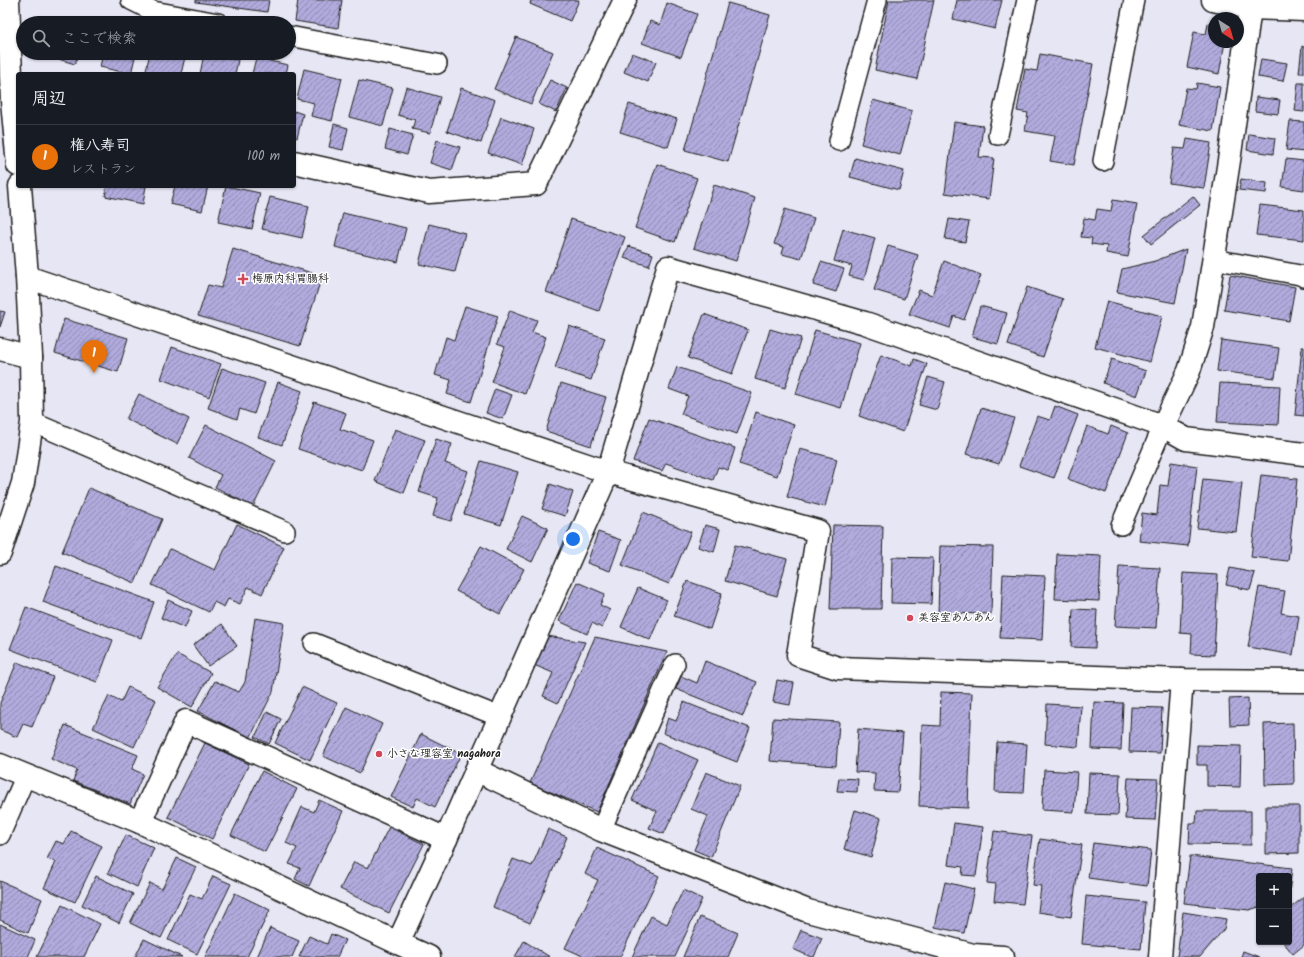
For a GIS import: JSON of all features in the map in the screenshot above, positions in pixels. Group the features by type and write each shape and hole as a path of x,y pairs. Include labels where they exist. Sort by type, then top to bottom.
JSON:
{"street":[{"path":"8,0 16,123"},
{"path":"296,162 429,192 536,184 624,0"},
{"path":"1213,0 1304,10"},
{"path":"1163,426 1189,371 1203,327 1230,154 1242,4"},
{"path":"0,157 16,163"},
{"path":"0,553 23,483 32,422 31,357 27,277 20,188"},
{"path":"398,943 446,839 608,472 668,267 865,323 1163,426 1186,439 1304,454"},
{"path":"27,277 608,472 818,531 798,655 838,668 1182,680 1304,681"},
{"path":"0,348 31,357"},
{"path":"1160,957 1182,680"},
{"path":"140,822 186,721 446,839"},
{"path":"0,765 140,822 429,957"},
{"path":"476,770 601,830 808,911 973,955 1003,957"}],"lane":[{"path":"131,0 153,11 180,16"},
{"path":"839,141 876,0"},
{"path":"998,135 1027,0"},
{"path":"1103,162 1134,0"},
{"path":"296,37 437,64"},
{"path":"1213,259 1300,274 1304,277"},
{"path":"32,422 286,531"},
{"path":"1121,525 1163,426"},
{"path":"314,643 500,717"},
{"path":"601,830 675,664"},
{"path":"0,834 26,776"}],"building":[{"path":"196,0 269,0 267,12 196,2"},
{"path":"298,0 342,0 338,28 296,21"},
{"path":"531,0 579,0 570,21 530,4"},
{"path":"889,0 934,0 917,79 875,70"},
{"path":"957,0 1002,0 995,29 953,19"},
{"path":"667,3 697,14 681,57 642,43 650,21 660,25"},
{"path":"728,3 770,15 728,162 685,150"},
{"path":"1208,24 1208,48 1224,48 1219,74 1187,67 1194,32 1206,34"},
{"path":"516,37 553,52 531,104 494,89"},
{"path":"1302,46 1304,47 1304,73 1299,73"},
{"path":"632,53 656,62 648,82 624,72"},
{"path":"1040,54 1093,64 1074,165 1050,161 1055,136 1025,131 1028,113 1017,111 1025,69 1037,71"},
{"path":"1261,59 1287,63 1283,81 1258,77"},
{"path":"62,60 76,60 75,64"},
{"path":"102,60 134,60 131,72 122,72 100,67"},
{"path":"148,60 184,60 181,72 145,72"},
{"path":"203,60 238,60 235,72 200,72"},
{"path":"256,60 265,60 288,65 286,72 252,72"},
{"path":"304,69 342,78 332,121 311,116 314,103 297,99"},
{"path":"359,80 393,88 383,126 349,117"},
{"path":"550,80 567,88 556,112 539,104"},
{"path":"1197,83 1220,87 1213,131 1179,125 1186,88 1196,89"},
{"path":"1298,83 1304,83 1304,112 1295,111"},
{"path":"406,87 440,97 430,133 412,129 415,120 398,115"},
{"path":"461,88 495,100 481,143 447,131"},
{"path":"1256,97 1280,100 1278,114 1255,111"},
{"path":"873,100 912,111 900,155 861,144"},
{"path":"629,104 677,119 668,147 620,132"},
{"path":"296,112 303,114 296,138"},
{"path":"501,117 534,129 522,165 488,153"},
{"path":"1290,121 1304,122 1304,152 1286,150"},
{"path":"954,122 983,126 979,157 994,158 989,199 945,193"},
{"path":"334,124 348,128 343,150 329,147"},
{"path":"390,129 413,135 407,155 385,149"},
{"path":"1249,134 1275,138 1273,154 1247,150"},
{"path":"1187,139 1211,143 1204,188 1169,183 1174,148 1185,149"},
{"path":"437,140 460,147 452,170 430,163"},
{"path":"855,158 904,171 899,190 850,177"},
{"path":"1286,159 1304,161 1304,190 1282,187"},
{"path":"657,164 697,178 675,242 635,228"},
{"path":"1241,179 1267,183 1266,193 1239,190"},
{"path":"714,185 755,198 736,261 694,248"},
{"path":"107,188 146,188 143,204 105,196"},
{"path":"174,188 208,188 202,211 170,204"},
{"path":"226,188 236,188 260,193 252,229 218,222"},
{"path":"1193,196 1200,205 1151,244 1144,235"},
{"path":"270,197 309,206 302,238 262,229"},
{"path":"1113,200 1137,204 1128,257 1106,253 1107,246 1091,244 1092,238 1081,237 1084,218 1095,220 1097,209 1111,211"},
{"path":"1260,205 1304,210 1304,240 1256,235"},
{"path":"785,209 814,218 801,259 782,254 784,247 774,244"},
{"path":"343,213 406,228 398,262 335,247"},
{"path":"571,219 625,237 599,311 546,292"},
{"path":"949,219 969,222 965,242 945,239"},
{"path":"429,224 465,233 455,272 419,264"},
{"path":"843,229 875,238 864,280 849,276 852,266 834,261"},
{"path":"629,246 653,254 649,266 624,258"},
{"path":"888,246 918,255 904,299 874,290"},
{"path":"233,249 322,276 300,346 198,316 208,285 221,288"},
{"path":"1186,249 1175,303 1117,292 1122,269 1155,261"},
{"path":"944,261 981,275 964,320 954,316 950,328 909,314 919,290 932,295"},
{"path":"821,262 844,269 836,292 813,285"},
{"path":"1230,275 1295,287 1289,321 1224,310"},
{"path":"1027,287 1063,299 1043,357 1008,345"},
{"path":"1107,301 1162,316 1150,362 1095,347"},
{"path":"465,306 498,316 471,402 447,394 451,380 435,375 446,337 454,340"},
{"path":"980,306 1007,313 998,344 972,337"},
{"path":"510,310 537,320 532,332 546,337 525,394 492,382 505,347 497,344"},
{"path":"0,311 5,312 0,327"},
{"path":"704,314 748,330 732,374 688,358"},
{"path":"64,319 128,338 118,372 55,353"},
{"path":"569,326 605,338 591,380 555,368"},
{"path":"770,329 801,338 785,388 755,379"},
{"path":"815,330 860,343 841,408 796,394"},
{"path":"1221,340 1279,348 1275,378 1217,371"},
{"path":"172,347 221,364 209,397 161,379"},
{"path":"1302,347 1304,347 1304,416 1295,415"},
{"path":"881,355 912,366 914,359 927,364 903,432 859,416"},
{"path":"1112,359 1146,371 1137,396 1103,383"},
{"path":"677,367 752,393 737,434 681,414 688,396 669,389"},
{"path":"222,368 265,383 254,414 240,409 237,419 208,408"},
{"path":"928,377 945,382 937,410 919,405"},
{"path":"278,382 302,391 282,445 258,437"},
{"path":"561,383 606,397 591,446 546,431"},
{"path":"1220,383 1280,386 1278,425 1217,422"},
{"path":"495,389 512,395 503,419 486,413"},
{"path":"139,394 189,419 177,444 126,419"},
{"path":"314,402 346,413 340,429 373,440 362,470 298,449"},
{"path":"1055,406 1078,415 1054,478 1019,466 1037,416 1050,420"},
{"path":"981,408 1014,418 999,464 966,454"},
{"path":"756,412 794,425 777,476 739,464"},
{"path":"649,418 735,448 728,470 718,467 713,480 666,463 662,471 633,461"},
{"path":"206,425 276,461 253,507 215,487 221,475 189,458"},
{"path":"1087,426 1108,434 1111,426 1128,433 1106,493 1068,479"},
{"path":"395,429 425,440 404,493 375,481"},
{"path":"436,439 452,444 445,463 468,471 451,521 433,516 438,498 419,492"},
{"path":"800,449 837,459 825,507 787,497"},
{"path":"481,461 518,472 501,525 464,514"},
{"path":"1171,462 1197,466 1188,546 1139,541 1142,513 1157,515 1160,485 1168,486"},
{"path":"1261,475 1297,479 1288,561 1251,557"},
{"path":"1203,479 1242,483 1236,532 1197,528"},
{"path":"550,484 573,492 565,516 542,509"},
{"path":"89,488 162,519 135,583 62,552"},
{"path":"643,512 691,532 669,584 622,565"},
{"path":"522,516 548,528 532,562 506,549"},
{"path":"237,524 284,547 262,594 248,587 240,604 228,599 224,607 214,602 209,612 152,585 170,549 215,570"},
{"path":"705,525 720,529 714,552 698,547"},
{"path":"833,525 883,526 881,609 830,609"},
{"path":"598,532 621,540 610,571 587,563"},
{"path":"735,545 787,559 777,596 725,581"},
{"path":"481,546 524,569 500,614 456,591"},
{"path":"940,546 993,547 991,614 938,613"},
{"path":"1057,554 1101,556 1099,601 1055,599"},
{"path":"892,557 933,558 931,604 891,603"},
{"path":"56,566 154,602 141,638 43,602"},
{"path":"1119,566 1160,568 1156,628 1115,626"},
{"path":"1230,568 1255,573 1250,590 1226,585"},
{"path":"1183,573 1218,575 1214,655 1191,654 1192,634 1180,633"},
{"path":"1003,574 1045,576 1042,640 1000,638"},
{"path":"687,581 722,593 710,629 674,616"},
{"path":"577,582 605,594 600,605 610,610 602,628 592,623 587,634 559,621"},
{"path":"1259,587 1285,591 1281,613 1299,616 1293,655 1248,647"},
{"path":"638,588 667,600 650,640 621,627"},
{"path":"168,600 192,611 185,628 161,618"},
{"path":"26,607 113,640 97,682 10,649"},
{"path":"1073,609 1097,610 1095,648 1071,647"},
{"path":"255,618 284,623 273,692 250,738 198,711 215,681 239,692 245,682"},
{"path":"222,624 237,646 208,666 193,645"},
{"path":"547,636 585,642 558,703 543,696 553,673 534,665"},
{"path":"595,637 667,652 597,812 530,783"},
{"path":"177,654 211,673 192,707 157,687"},
{"path":"705,661 757,682 743,716 676,689 681,676 697,683"},
{"path":"17,662 53,677 32,727 23,724 17,737 0,730 0,703"},
{"path":"777,680 794,683 790,705 773,702"},
{"path":"128,687 156,700 134,747 93,728 109,696 121,702"},
{"path":"302,687 337,703 310,760 275,743"},
{"path":"941,692 972,693 968,808 919,806 922,725 940,726"},
{"path":"1248,698 1249,725 1230,726 1229,699"},
{"path":"684,702 750,728 737,762 663,733 668,718 676,721"},
{"path":"1094,702 1123,703 1121,750 1092,749"},
{"path":"1047,704 1081,706 1078,747 1045,744"},
{"path":"346,707 382,724 360,773 323,756"},
{"path":"1131,707 1162,708 1160,753 1129,752"},
{"path":"267,712 281,719 269,744 255,737"},
{"path":"773,718 839,722 836,766 770,761"},
{"path":"1293,723 1294,784 1265,785 1264,724"},
{"path":"65,725 138,755 132,769 143,774 130,804 73,781 77,770 51,759"},
{"path":"858,729 903,733 898,792 874,791 875,773 855,772"},
{"path":"421,734 461,754 435,807 417,798 413,807 391,797"},
{"path":"658,742 698,760 664,834 649,828 657,811 632,800"},
{"path":"997,742 1027,744 1024,793 995,792"},
{"path":"205,743 249,764 212,839 168,817"},
{"path":"1197,745 1241,746 1240,787 1207,786 1207,765 1197,765"},
{"path":"1044,770 1077,772 1074,812 1042,810"},
{"path":"262,771 297,789 265,852 231,835"},
{"path":"706,772 740,786 711,857 694,850 708,816 691,809"},
{"path":"1089,773 1120,774 1118,815 1087,814"},
{"path":"839,778 858,779 857,792 837,791"},
{"path":"1128,778 1158,779 1155,820 1125,819"},
{"path":"319,800 343,811 309,886 295,879 300,868 289,864 297,848 286,843 302,807 314,812"},
{"path":"1266,806 1299,806 1299,853 1266,854"},
{"path":"855,810 881,818 871,857 844,849"},
{"path":"1197,811 1251,811 1251,845 1189,844 1190,823 1196,823"},
{"path":"954,823 983,827 976,876 962,875 963,867 948,865"},
{"path":"389,827 424,844 389,913 340,889 354,862 368,868"},
{"path":"548,829 567,837 530,923 493,907 513,859 532,866"},
{"path":"71,831 102,846 75,902 44,888 56,862 47,859 56,841 64,844"},
{"path":"994,831 1032,836 1023,904 994,901 996,884 987,883"},
{"path":"126,835 154,848 137,887 108,873"},
{"path":"1040,839 1082,845 1071,917 1038,912 1041,886 1033,885"},
{"path":"1093,843 1151,850 1147,886 1088,878"},
{"path":"597,848 659,876 620,957 585,957 565,948 598,880 585,874"},
{"path":"1190,856 1292,868 1291,873 1256,873 1256,908 1249,910 1184,903"},
{"path":"177,858 196,867 161,938 130,923 150,883 162,889"},
{"path":"96,876 133,894 119,923 82,905"},
{"path":"213,876 231,884 197,954 168,940 190,894 202,899"},
{"path":"0,881 42,899 28,933 0,920"},
{"path":"945,882 974,889 964,933 935,927"},
{"path":"683,890 702,899 675,957 632,957 651,916 667,924"},
{"path":"235,893 270,910 247,957 205,957"},
{"path":"1086,896 1145,902 1141,949 1082,944"},
{"path":"1304,897 1304,945 1293,954 1286,945 1292,945 1292,907"},
{"path":"62,905 100,924 84,957 37,957"},
{"path":"1183,912 1226,919 1224,929 1200,957 1177,957"},
{"path":"700,917 738,933 728,957 683,957"},
{"path":"0,924 35,940 28,957 0,957"},
{"path":"270,928 299,941 292,957 257,957"},
{"path":"801,930 822,938 814,957 793,949"},
{"path":"331,934 345,940 337,957 299,957 309,936 327,944"},
{"path":"144,939 182,957 135,957"},
{"path":"524,941 550,957 515,957"},
{"path":"1243,951 1259,957 1241,957"}],"place":[{"name":"梅原内科胃腸科","path":"243,279"},
{"name":"権八寿司","path":"94,373"},
{"name":"美容室あんあん","path":"910,618"},
{"name":"小さな理容室 nagahora","path":"379,754"}]}
